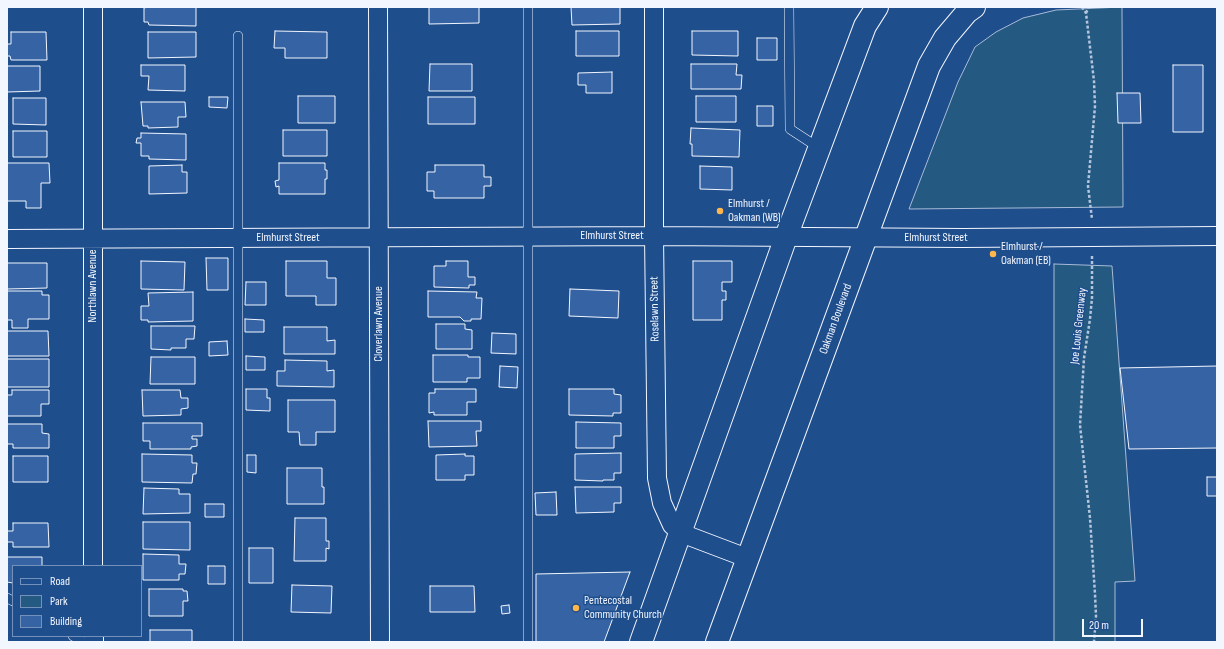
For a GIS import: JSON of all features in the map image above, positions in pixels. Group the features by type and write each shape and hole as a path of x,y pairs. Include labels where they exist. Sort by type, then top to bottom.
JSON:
{"street":[{"name":"Northlawn Avenue","path":"93,7 94,565"},
{"name":"Cloverlawn Avenue","path":"378,7 380,642"},
{"name":"Roselawn Street","path":"654,7 654,236 657,478 662,502 672,524 681,533"},
{"path":"641,642 819,148 865,26 877,7"},
{"name":"Oakman Boulevard","path":"717,642 929,66 945,38 968,9"},
{"name":"Elmhurst Street","path":"7,239 654,236 963,238 1217,236"},
{"path":"681,533 748,558"}],"lane":[{"path":"528,7 528,642"},
{"path":"789,7 790,129 819,148"},
{"path":"238,36 238,642"},
{"path":"75,637 84,642"}],"path":[{"name":"Joe Louis Greenway","path":"1082,7 1086,13 1094,81 1094,106 1088,186 1093,237 1092,298 1084,358 1080,425 1090,518 1095,594 1096,623 1094,642"},
{"path":"1086,13 1089,7"}],"green space":[{"path":"1122,7 1123,207 909,209 958,82 975,47 996,32 1023,18 1056,10"},
{"path":"1054,264 1112,266 1135,581 1115,582 1115,642 1054,642"}],"building":[{"path":"196,7 196,26 149,25 148,22 144,22 144,8"},
{"path":"429,7 479,7 479,23 429,24"},
{"path":"571,7 620,7 620,24 572,25"},
{"path":"275,31 327,32 327,58 285,58 285,48 274,48"},
{"path":"576,31 619,31 619,56 576,56"},
{"path":"692,31 738,31 738,56 692,55"},
{"path":"11,32 46,32 47,60 11,60 10,56 7,56 7,44 11,44"},
{"path":"148,32 196,32 196,57 148,58"},
{"path":"757,38 777,38 777,60 757,60"},
{"path":"430,64 472,64 472,91 429,91"},
{"path":"691,64 737,64 736,75 742,75 741,89 691,89"},
{"path":"141,65 185,65 185,91 148,90 149,76 141,76"},
{"path":"1173,65 1203,65 1203,132 1173,132"},
{"path":"7,66 40,66 40,91 7,92"},
{"path":"612,72 612,93 586,93 586,85 578,85 578,73"},
{"path":"1117,93 1140,93 1141,123 1118,123"},
{"path":"298,96 335,96 335,123 298,123"},
{"path":"696,96 736,96 736,122 696,122"},
{"path":"209,97 228,97 227,108 209,107"},
{"path":"428,97 475,97 475,124 428,124"},
{"path":"13,98 46,98 46,125 13,124"},
{"path":"141,102 185,102 186,117 178,117 178,127 148,128 148,126 143,126"},
{"path":"757,106 773,106 773,126 757,126"},
{"path":"691,128 740,130 739,157 692,156 692,144 690,144"},
{"path":"283,130 327,130 327,156 283,156"},
{"path":"13,131 47,131 47,157 13,157"},
{"path":"141,133 186,134 186,160 149,159 149,156 141,156 141,143 136,143 137,138 141,138"},
{"path":"7,163 49,163 50,183 41,183 41,208 26,208 26,201 7,201"},
{"path":"279,163 325,163 327,179 325,179 325,194 279,194 279,186 276,187 275,181 279,180"},
{"path":"182,165 182,172 187,172 187,193 149,194 149,166"},
{"path":"435,165 484,165 484,177 491,177 491,186 484,186 484,198 434,198 434,191 427,191 427,172 435,172"},
{"path":"700,166 732,167 732,190 700,189"},
{"path":"206,258 228,258 228,290 207,290"},
{"path":"141,261 185,262 184,290 141,289"},
{"path":"286,261 327,261 327,278 336,278 336,305 316,305 316,296 286,296"},
{"path":"446,261 468,261 468,277 475,277 475,285 469,285 469,288 434,287 434,266 446,266"},
{"path":"693,261 732,261 732,282 722,282 722,291 726,291 726,300 722,300 722,320 693,320"},
{"path":"7,263 47,263 47,288 7,289"},
{"path":"246,282 266,282 266,305 245,305"},
{"path":"570,289 619,291 618,318 569,316"},
{"path":"7,291 42,291 42,295 49,295 49,319 28,319 28,328 12,328 12,320 7,320"},
{"path":"428,291 477,292 476,298 482,298 481,319 464,321 460,317 428,317"},
{"path":"193,292 193,321 148,322 148,320 141,320 141,306 149,306 148,293"},
{"path":"245,319 264,320 264,332 245,332"},
{"path":"436,324 465,324 465,329 472,330 472,349 436,349"},
{"path":"151,326 195,326 194,339 186,339 186,348 171,348 171,350 151,349"},
{"path":"284,327 327,327 327,341 335,340 335,354 284,354"},
{"path":"7,331 48,331 49,356 7,356"},
{"path":"492,333 516,334 516,354 491,353"},
{"path":"227,341 228,355 209,356 209,342"},
{"path":"433,355 468,355 468,357 480,357 480,378 467,378 467,382 433,382"},
{"path":"246,356 265,357 265,370 246,370"},
{"path":"151,357 195,357 195,384 150,384"},
{"path":"7,359 49,359 49,387 7,387"},
{"path":"285,360 327,361 327,371 334,370 334,387 277,386 277,371 285,371"},
{"path":"500,366 518,367 517,388 499,387"},
{"path":"1217,366 1217,448 1129,449 1120,368"},
{"path":"246,389 267,389 267,398 270,398 270,411 246,410"},
{"path":"435,389 476,389 476,402 467,402 467,415 434,415 434,412 429,413 429,393 435,393"},
{"path":"569,389 614,389 614,394 621,395 621,413 613,413 613,416 569,415"},
{"path":"12,390 49,390 49,404 41,404 41,416 7,416 7,395 12,395"},
{"path":"142,390 180,390 181,398 188,398 188,408 181,409 181,415 143,416"},
{"path":"288,400 335,400 335,432 316,432 316,445 300,445 299,432 288,432"},
{"path":"428,421 481,421 481,431 476,431 477,446 429,447"},
{"path":"576,422 621,423 621,436 614,436 614,448 576,448"},
{"path":"143,423 202,423 202,436 192,436 192,439 197,439 197,446 191,447 191,449 150,449 150,441 143,441"},
{"path":"7,424 42,424 42,433 49,434 49,448 13,448 13,444 7,444"},
{"path":"621,453 621,473 614,473 614,480 575,480 575,454"},
{"path":"142,454 192,455 192,463 197,463 196,474 193,474 192,483 142,482"},
{"path":"465,454 465,456 474,456 474,475 465,475 465,480 436,480 436,455"},
{"path":"247,455 256,455 256,473 247,472"},
{"path":"13,456 48,456 48,482 13,482"},
{"path":"287,468 322,468 324,504 287,504"},
{"path":"1207,477 1217,477 1217,496 1207,496"},
{"path":"575,487 621,487 621,503 614,503 614,512 576,513"},
{"path":"144,488 179,489 179,494 190,494 190,513 143,514"},
{"path":"556,492 557,515 536,515 535,493"},
{"path":"205,504 224,504 224,517 205,517"},
{"path":"295,518 326,518 326,541 329,541 329,549 326,548 326,561 294,561"},
{"path":"143,522 190,522 190,550 143,549"},
{"path":"13,523 48,523 49,547 13,547 13,542 7,542 7,531 13,531"},
{"path":"249,548 273,548 273,583 249,583"},
{"path":"143,554 179,555 179,564 186,564 185,574 179,574 179,580 143,580"},
{"path":"7,557 42,557 42,565 12,565 12,583 7,582"},
{"path":"208,566 225,566 225,584 208,584"},
{"name":"Pentecostal Community Church","path":"630,572 604,642 536,642 536,574"},
{"path":"292,585 332,586 331,613 291,612"},
{"path":"430,586 474,586 475,612 430,612"},
{"path":"149,589 183,589 183,591 187,591 188,601 183,601 183,616 149,616"},
{"path":"509,605 510,613 502,614 501,606"},
{"path":"150,630 192,630 192,642 150,642"}],"place":[{"name":"Elmhurst / Oakman (WB)","path":"720,211"},
{"name":"Elmhurst / Oakman (EB)","path":"993,254"},
{"name":"Pentecostal Community Church","path":"576,608"}]}
